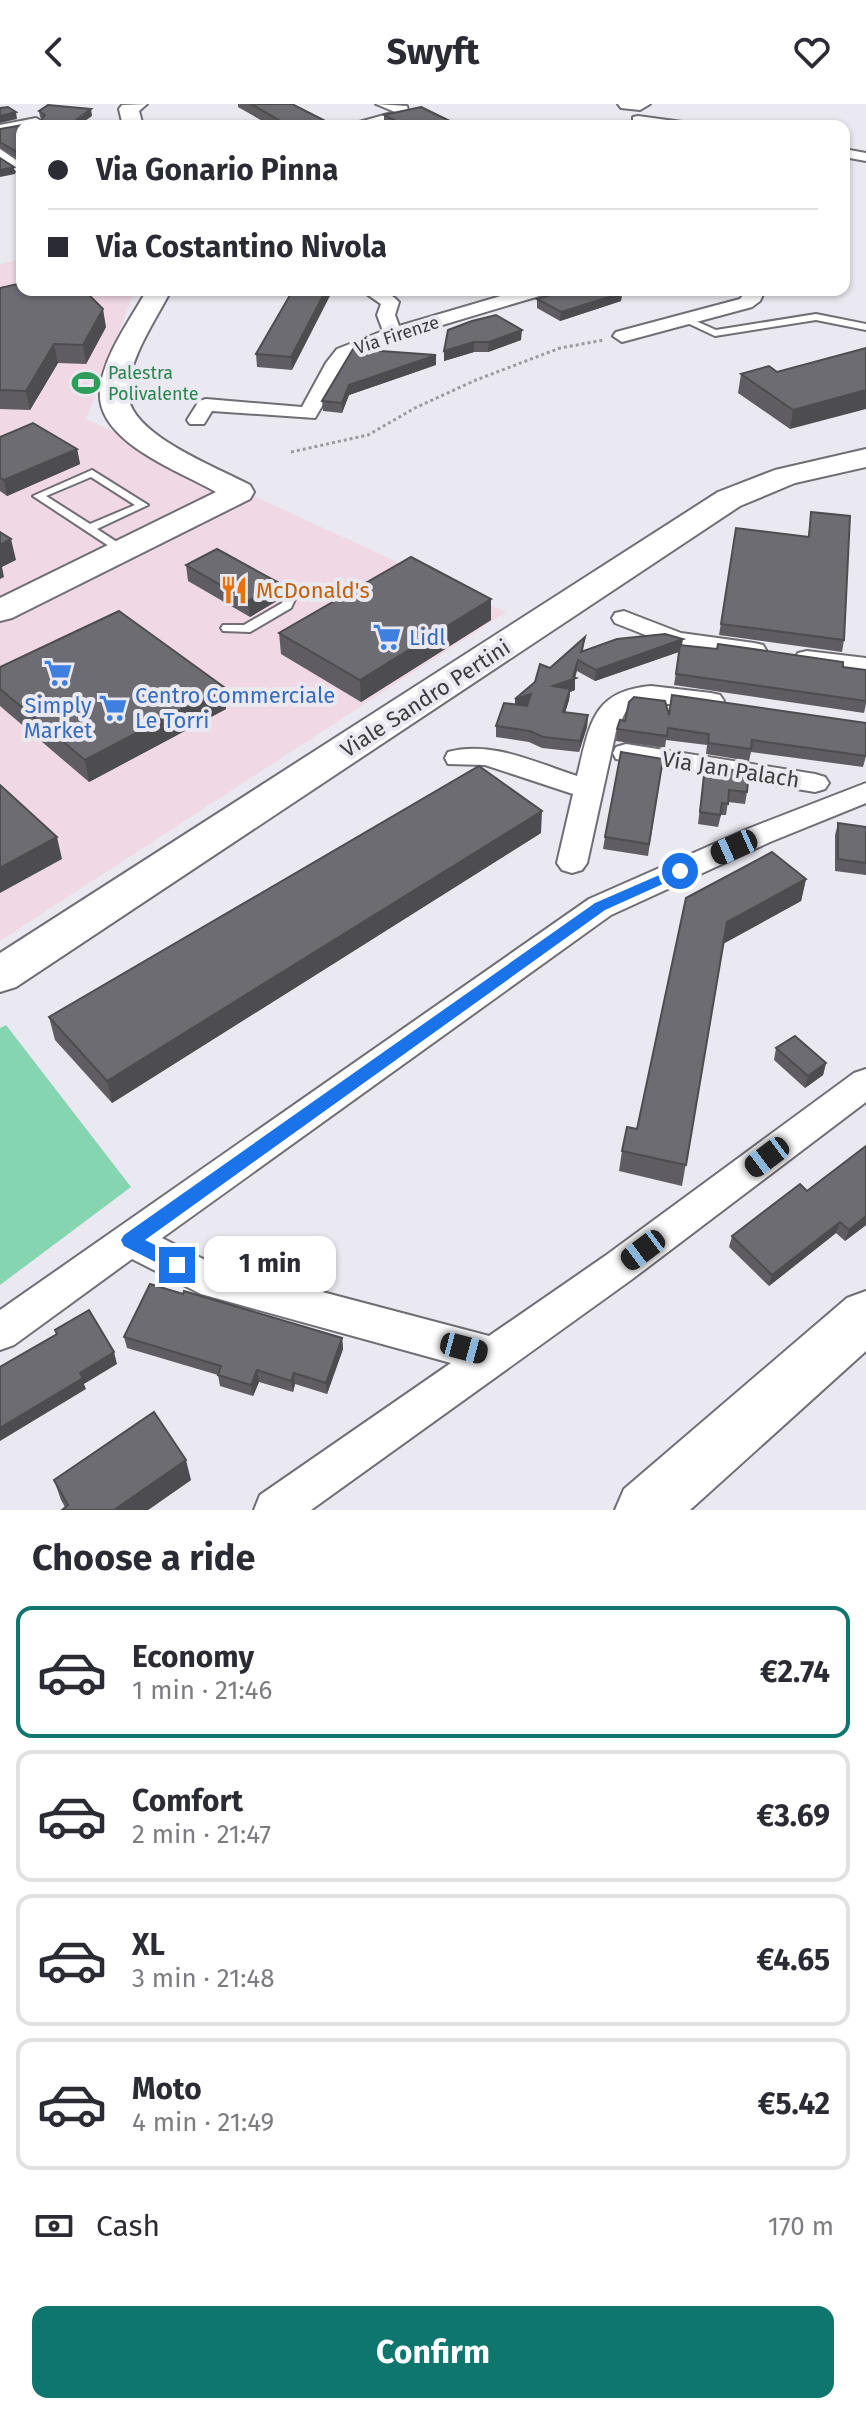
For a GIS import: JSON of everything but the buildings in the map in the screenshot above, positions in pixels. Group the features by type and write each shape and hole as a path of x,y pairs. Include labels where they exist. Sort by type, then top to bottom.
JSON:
{"main road":[{"path":"132,120 129,109 137,104"},
{"path":"0,611 239,492 143,442 127,428 116,412 114,395 117,375 156,296"},
{"name":"Viale Sandro Pertini","path":"0,975 729,499 786,476 866,458"},
{"path":"645,1510 866,1316"}],"street":[{"path":"379,120 402,115 402,109 383,104"},
{"path":"636,111 664,120"},
{"path":"0,153 16,173"},
{"path":"380,296 390,302 386,315 393,334"},
{"path":"492,296 501,302"},
{"name":"Via Firenze","path":"197,420 206,405 308,414 335,363 344,353 393,334 520,296"},
{"path":"622,336 686,320 751,296"},
{"path":"624,618 676,640 866,666"},
{"path":"572,863 608,711 622,697 653,693 743,706"},
{"name":"Via Jan Palach","path":"598,749 815,783"},
{"path":"458,758 486,756 588,789"},
{"path":"0,1332 600,907 760,835 866,792"},
{"path":"275,1510 618,1268 866,1083"},
{"path":"130,1240 201,1277 493,1356"}],"lane":[{"path":"686,320 715,333 816,317 866,327"},
{"path":"89,529 143,505 92,473 38,496 89,529 122,550"},
{"path":"227,628 246,629 287,605 291,595 250,574"}],"path":[{"path":"291,452 368,435 415,408 476,380 560,348 622,336"}],"shaded area":[{"path":"16,260 16,296 133,296 86,419 506,612 0,941 0,264"}],"green space":[{"path":"6,1025 131,1187 0,1285 0,1028"}],"place":[{"name":"Palestra Polivalente","path":"86,383"},
{"name":"McDonald's","path":"234,590"},
{"name":"Lidl","path":"387,637"},
{"name":"Simply Market","path":"58,673"},
{"name":"Centro Commerciale Le Torri","path":"113,708"}],"route":[{"path":"177,1265 130,1240 600,907 680,871"}]}
